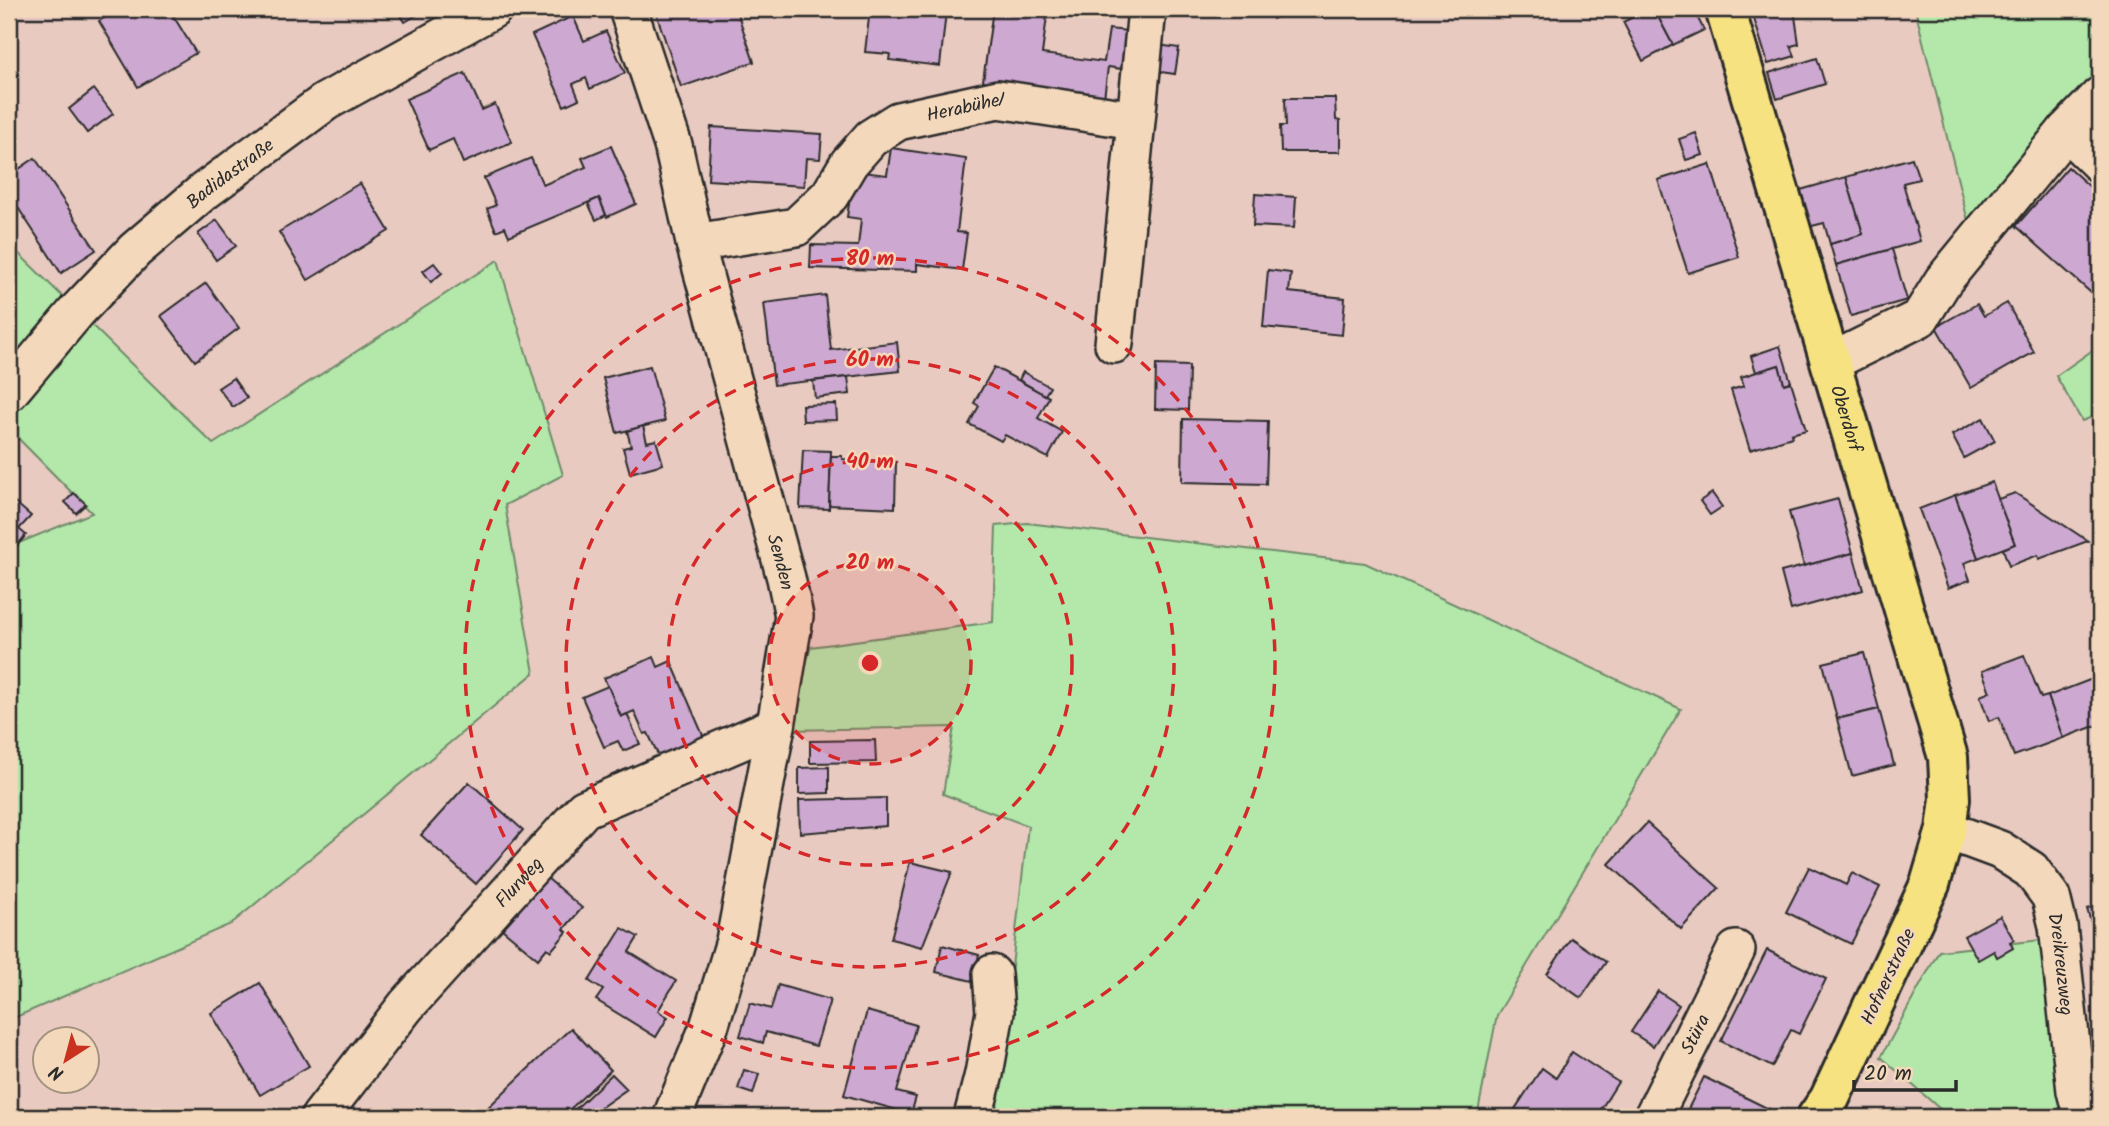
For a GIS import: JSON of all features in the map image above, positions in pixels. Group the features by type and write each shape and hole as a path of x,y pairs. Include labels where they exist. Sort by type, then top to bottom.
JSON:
{"main road":[{"name":"Oberdorf","path":"1725,9 1948,757 1950,799 1946,830"},
{"name":"Hofnerstraße","path":"1817,1117 1829,1100 1930,884 1946,830"}],"street":[{"name":"Badidastraße","path":"9,392 77,311 135,250 203,192 325,102 493,9"},
{"name":"Senden","path":"628,9 673,145 695,243 794,616 735,942 709,1027 672,1117"},
{"path":"1114,344 1147,9"},
{"path":"1831,362 1920,318 1943,281 2066,131 2100,96"},
{"name":"Herabühel","path":"695,243 796,227 830,195 849,163 872,138 898,121 998,99 1135,120"},
{"path":"2066,131 2100,164"},
{"name":"Flurweg","path":"320,1117 406,1006 584,809 776,726"},
{"name":"Dreikreuzweg","path":"1946,830 2000,850 2031,870 2051,897 2058,926 2076,1091 2083,1117"},
{"name":"Stüra","path":"1653,1117 1736,950"},
{"path":"973,1117 995,1012 992,974"}],"green space":[{"path":"1915,9 2100,9 2100,78 1968,221"},
{"path":"9,244 213,444 498,260 563,475 505,505 534,673 231,924 9,1020 9,547 92,513 9,429"},
{"path":"2100,345 2100,414 2082,421 2056,376"},
{"path":"1027,523 1365,563 1681,709 1497,1015 1477,1117 971,1117 1011,975 1028,826 943,794 954,727 786,730 811,647 993,622 996,526"},
{"path":"2060,938 2074,1117 1949,1117 1881,1057 1939,951"}],"building":[{"path":"120,9 169,9 196,53 138,87 99,21"},
{"path":"397,9 427,9 405,22"},
{"path":"670,9 736,9 754,62 681,87 656,13"},
{"path":"870,9 946,12 940,66 889,60 890,54 865,52"},
{"path":"993,9 1048,9 1042,54 1104,62 1109,29 1127,31 1122,69 1108,67 1104,98 983,81"},
{"path":"1267,9 1292,9 1273,19"},
{"path":"1654,9 1673,45 1643,61 1623,22"},
{"path":"1654,9 1693,9 1704,30 1673,45"},
{"path":"1751,9 1794,9 1799,44 1791,46 1795,56 1768,64"},
{"path":"573,16 584,41 606,31 625,73 590,89 586,78 573,84 579,99 564,106 532,35"},
{"path":"1158,45 1179,48 1175,74 1154,71"},
{"path":"1817,58 1825,84 1777,99 1769,73"},
{"path":"465,73 482,110 495,104 512,142 463,163 453,139 429,150 406,99"},
{"path":"94,89 113,114 87,133 69,109"},
{"path":"1285,98 1335,98 1336,120 1340,121 1340,152 1281,152 1280,126 1286,126"},
{"path":"711,127 822,134 820,159 806,158 804,186 708,180"},
{"path":"1696,133 1703,155 1686,160 1679,139"},
{"path":"611,146 636,204 607,217 599,198 509,236 505,227 496,231 487,209 496,205 484,178 531,158 543,185 586,167 582,158"},
{"path":"891,148 966,159 957,232 967,233 962,270 917,264 917,271 810,268 811,245 858,246 861,219 847,217 854,171 887,175"},
{"path":"35,158 96,250 61,273 9,194 9,176"},
{"path":"1912,158 1919,179 1903,183 1920,241 1836,265 1830,244 1863,234 1846,177"},
{"path":"1710,164 1739,257 1688,273 1658,180"},
{"path":"2068,167 2100,196 2099,300 2016,226"},
{"path":"1846,177 1863,234 1830,244 1824,223 1808,227 1797,191"},
{"path":"360,183 389,231 308,280 279,232"},
{"path":"1255,194 1296,197 1294,228 1253,226"},
{"path":"599,198 606,215 596,220 588,203"},
{"path":"217,220 236,246 216,260 198,234"},
{"path":"1892,249 1907,300 1851,316 1836,265"},
{"path":"434,263 442,273 431,282 423,271"},
{"path":"1268,270 1291,273 1289,292 1345,298 1342,335 1263,327"},
{"path":"206,283 239,328 195,361 161,316"},
{"path":"825,295 831,350 897,342 900,371 774,385 764,303"},
{"path":"2007,303 2034,352 1971,388 1936,327 1977,304 1984,316"},
{"path":"1780,346 1791,382 1784,384 1779,365 1756,372 1751,356"},
{"path":"1156,365 1189,366 1188,410 1155,409"},
{"path":"1779,365 1784,384 1791,382 1806,430 1750,450 1731,390 1744,386 1741,377"},
{"path":"650,366 665,421 617,433 603,378"},
{"path":"994,367 1049,397 1038,418 1062,432 1048,458 1005,435 1001,441 969,424 979,406 974,403"},
{"path":"1023,372 1050,387 1045,395 1019,380"},
{"path":"848,377 850,394 815,398 813,381"},
{"path":"233,378 247,398 233,407 218,388"},
{"path":"836,404 837,420 803,421 802,405"},
{"path":"1983,418 1995,441 1964,458 1952,435"},
{"path":"1183,419 1268,421 1266,484 1182,482"},
{"path":"643,426 647,442 656,440 663,464 630,473 623,448 631,446 627,431"},
{"path":"803,450 831,451 829,509 800,508"},
{"path":"831,456 896,462 895,508 829,505"},
{"path":"1992,482 2015,544 1978,558 1955,495"},
{"path":"74,493 86,504 76,513 65,502"},
{"path":"1712,493 1722,507 1710,515 1700,501"},
{"path":"2015,493 2088,541 2039,559 2038,555 2009,566 2003,549 2015,544 1998,499"},
{"path":"1955,495 1978,558 1964,563 1970,580 1948,588 1919,509"},
{"path":"9,497 31,516 19,529 26,535 9,555"},
{"path":"1838,499 1853,553 1804,566 1789,512"},
{"path":"1853,553 1863,590 1791,610 1781,572"},
{"path":"1864,653 1879,709 1837,719 1823,663"},
{"path":"2024,655 2041,698 2048,696 2063,738 2014,756 1999,717 1989,721 1980,696 1990,692 1982,671"},
{"path":"654,657 658,667 671,661 705,740 660,759 648,733 644,734 634,711 621,717 604,678"},
{"path":"2100,676 2100,724 2063,738 2048,696"},
{"path":"608,686 621,717 627,714 640,744 623,751 618,741 604,747 582,697"},
{"path":"1879,709 1894,765 1852,776 1837,719"},
{"path":"875,740 876,762 810,763 810,741"},
{"path":"829,767 829,793 799,794 799,768"},
{"path":"469,782 523,830 476,884 421,835"},
{"path":"886,798 886,826 800,833 799,800"},
{"path":"1647,823 1719,888 1681,929 1609,864"},
{"path":"910,862 952,872 922,947 891,939"},
{"path":"1809,867 1846,885 1852,873 1880,887 1851,944 1786,912"},
{"path":"547,878 582,908 564,929 567,932 551,951 547,948 538,959 502,929"},
{"path":"2100,905 2100,953 2087,909"},
{"path":"2000,916 2014,940 2010,942 2013,948 1997,957 1994,951 1978,960 1964,936"},
{"path":"622,928 638,937 629,952 676,981 658,1011 668,1017 656,1037 596,1000 603,990 589,981"},
{"path":"1571,938 1606,962 1581,998 1547,974"},
{"path":"942,945 979,955 972,981 936,972"},
{"path":"1767,950 1826,979 1799,1034 1791,1030 1772,1067 1721,1041"},
{"path":"260,983 309,1066 260,1095 211,1013"},
{"path":"778,985 830,1000 816,1046 766,1032 763,1043 740,1036 750,1003 771,1009"},
{"path":"1658,991 1679,1005 1653,1046 1631,1032"},
{"path":"867,1011 916,1025 897,1092 916,1097 911,1114 844,1095"},
{"path":"571,1028 611,1070 562,1117 478,1117"},
{"path":"1572,1052 1618,1082 1596,1117 1527,1117 1515,1109 1542,1068 1556,1078"},
{"path":"744,1070 759,1074 753,1094 738,1089"},
{"path":"612,1074 627,1089 587,1117 568,1116"},
{"path":"1704,1077 1775,1112 1772,1117 1684,1117"}]}
